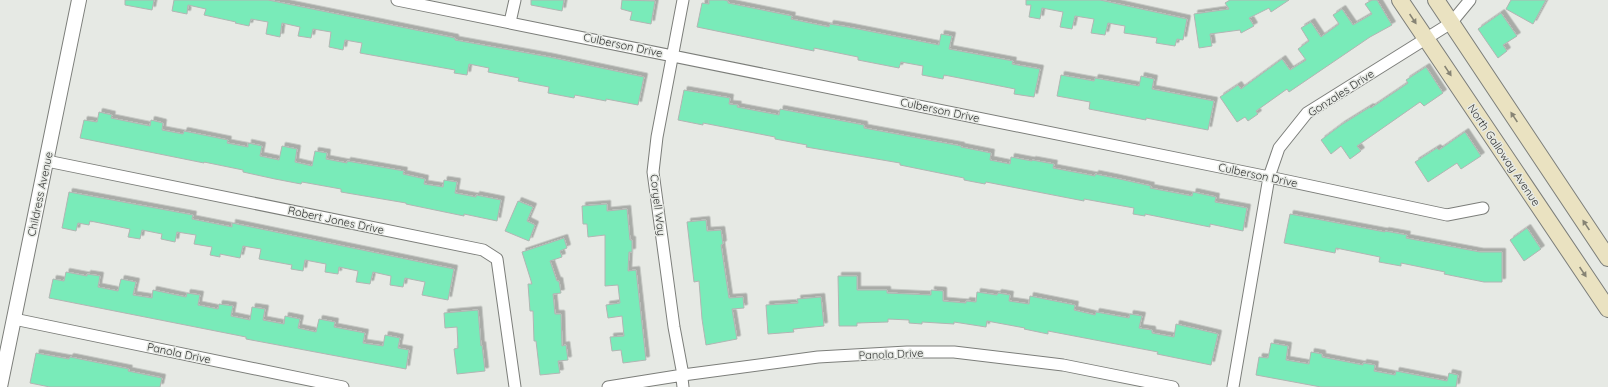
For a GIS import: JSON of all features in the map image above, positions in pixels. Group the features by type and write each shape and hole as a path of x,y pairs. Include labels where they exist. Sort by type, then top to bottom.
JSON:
{"main road":[{"name":"North Galloway Avenue","path":"1400,0 1608,310"},
{"path":"1436,0 1608,258"}],"street":[{"name":"Childress Avenue","path":"0,387 79,0"},
{"name":"Culberson Drive","path":"397,0 1269,177 1447,215 1483,208"},
{"path":"510,22 515,0"},
{"name":"Coryell Way","path":"682,0 657,137 653,172 674,327 683,375 683,387"},
{"name":"Gonzales Drive","path":"1233,387 1269,177 1279,148 1307,113 1451,22 1470,0"},
{"name":"Robert Jones Drive","path":"47,161 483,250 497,259 515,387"},
{"name":"Panola Drive","path":"14,319 343,387"},
{"name":"Panola Drive","path":"608,387 683,375 818,357 907,352 954,352 1063,365 1173,387"}],"building":[{"path":"125,0 154,0 152,10 125,5"},
{"path":"174,0 268,0 455,38 455,40 549,57 644,77 638,105 575,95 574,98 548,93 549,87 518,81 519,78 488,72 489,68 469,64 467,75 454,73 455,70 360,53 362,43 345,40 343,50 329,47 331,32 313,29 311,38 298,36 300,27 282,23 280,37 266,34 268,22 251,19 249,26 204,15 206,9 188,5 187,14 172,11"},
{"path":"531,0 564,0 562,11 531,5"},
{"path":"622,0 655,1 651,24 630,20 632,12 621,9"},
{"path":"709,0 724,0 728,1 728,3 792,16 791,19 829,27 830,24 939,45 941,34 952,36 949,49 1013,61 1012,64 1040,69 1034,97 1014,94 1015,89 985,83 944,75 943,79 922,75 923,66 901,62 899,68 858,60 858,57 814,48 814,51 697,27 702,3 709,4"},
{"path":"1026,0 1100,0 1187,19 1183,40 1177,39 1175,46 1156,43 1157,38 1124,33 1125,26 1108,23 1105,35 1091,33 1094,19 1075,16 1072,29 1060,27 1063,12 1042,8 1040,19 1029,17 1031,5 1026,5"},
{"path":"1230,0 1289,0 1271,12 1269,8 1249,18 1254,26 1241,33 1240,30 1210,34 1212,46 1199,48 1194,14 1229,9 1225,3"},
{"path":"1372,0 1377,0 1392,25 1370,37 1289,92 1287,89 1256,111 1258,114 1248,121 1245,117 1237,122 1220,97 1238,85 1241,89 1282,59 1290,70 1306,60 1298,49 1309,41 1301,28 1311,22 1321,37 1339,24 1333,15 1342,9 1353,25 1372,14 1365,4"},
{"path":"1511,0 1546,0 1533,24 1506,9"},
{"path":"1501,13 1517,36 1503,45 1507,51 1498,58 1478,29"},
{"path":"1426,67 1443,93 1424,106 1420,102 1357,146 1361,151 1350,159 1341,146 1331,154 1321,140 1341,125 1370,107 1371,108 1408,83 1406,80"},
{"path":"1061,75 1094,81 1095,78 1139,86 1141,76 1154,79 1152,89 1214,101 1208,130 1089,109 1090,102 1057,96"},
{"path":"684,90 730,98 729,104 738,105 737,107 779,115 780,109 864,125 864,128 961,146 991,153 990,160 1010,164 1011,157 1032,160 1054,164 1053,168 1095,176 1095,174 1115,178 1151,186 1150,188 1192,196 1193,192 1216,197 1215,202 1247,208 1243,231 1210,224 1210,227 1145,214 1145,216 1133,214 1134,208 1084,199 1084,201 986,182 985,184 964,180 964,178 900,165 900,163 806,147 807,145 775,139 775,137 703,123 703,125 678,120"},
{"path":"99,112 112,115 111,118 150,126 151,120 163,123 162,130 183,134 184,131 228,140 227,143 248,147 248,143 262,146 260,156 279,160 282,146 297,149 295,162 312,166 315,151 327,153 326,159 347,163 347,161 404,171 403,174 425,179 424,184 443,187 444,180 457,182 455,193 501,200 497,221 341,192 341,189 275,179 243,172 243,170 80,138 84,120 97,122"},
{"path":"1465,132 1481,156 1461,169 1457,163 1428,182 1415,162 1437,148 1439,150"},
{"path":"69,192 193,215 192,219 232,227 232,223 454,269 448,300 422,295 425,282 405,278 403,287 390,285 391,276 373,272 370,284 356,282 358,271 339,267 338,274 325,272 326,264 305,260 303,271 291,269 292,265 259,259 261,249 243,246 240,258 220,254 220,257 210,255 212,247 194,244 196,235 177,232 175,242 161,239 162,234 142,230 140,239 128,237 130,229 90,221 89,225 78,223 76,231 62,228"},
{"path":"518,201 533,207 527,221 535,225 529,241 505,231"},
{"path":"607,204 607,211 627,209 630,240 632,240 632,252 629,252 628,271 636,270 646,360 623,363 621,350 612,351 610,337 624,336 622,316 608,318 606,305 620,303 618,285 605,286 605,235 588,237 587,224 583,224 582,206"},
{"path":"1290,214 1407,235 1406,238 1480,252 1502,252 1502,282 1484,282 1401,263 1401,266 1379,262 1380,257 1336,248 1335,253 1284,243"},
{"path":"706,220 707,231 721,230 723,244 721,245 729,298 743,297 744,308 732,309 737,339 706,345 699,281 694,282 687,222"},
{"path":"1527,228 1541,249 1524,261 1510,240"},
{"path":"564,238 567,248 560,251 562,257 550,261 557,281 559,281 561,293 553,294 555,314 561,314 562,346 566,345 568,360 558,361 560,373 540,375 536,341 534,341 533,311 530,311 528,284 532,284 522,252"},
{"path":"66,272 87,276 87,274 100,276 98,287 118,291 121,279 136,282 133,295 152,298 153,290 186,297 187,293 200,295 198,305 218,309 219,304 233,306 231,316 250,320 252,307 265,309 263,320 284,324 285,316 300,319 298,328 316,332 319,319 335,322 334,327 365,333 363,343 383,346 385,335 400,338 398,348 409,350 406,369 246,339 246,337 49,298 53,279 64,281"},
{"path":"838,276 857,276 857,290 887,290 887,293 931,295 931,290 943,291 943,301 966,303 966,301 976,302 977,292 1010,295 1009,301 1029,304 1030,296 1075,305 1074,310 1095,315 1096,312 1129,318 1130,314 1142,316 1139,328 1152,330 1152,333 1174,337 1176,324 1218,334 1211,365 1157,354 1158,352 1048,331 1048,334 987,321 986,327 954,322 954,324 922,322 922,324 909,323 909,320 888,319 888,322 857,323 857,326 839,326"},
{"path":"821,297 824,326 793,329 794,332 768,334 766,305 798,303 797,299"},
{"path":"478,310 485,371 457,374 454,349 458,348 457,327 445,328 444,313"},
{"path":"1271,343 1288,346 1286,360 1309,364 1311,352 1322,354 1322,357 1363,365 1363,363 1375,365 1374,371 1395,375 1396,371 1447,381 1449,373 1458,375 1456,387 1321,387 1256,375 1259,357 1268,358"},
{"path":"36,353 69,359 70,357 129,369 128,371 162,378 160,387 50,387 30,383"}]}
